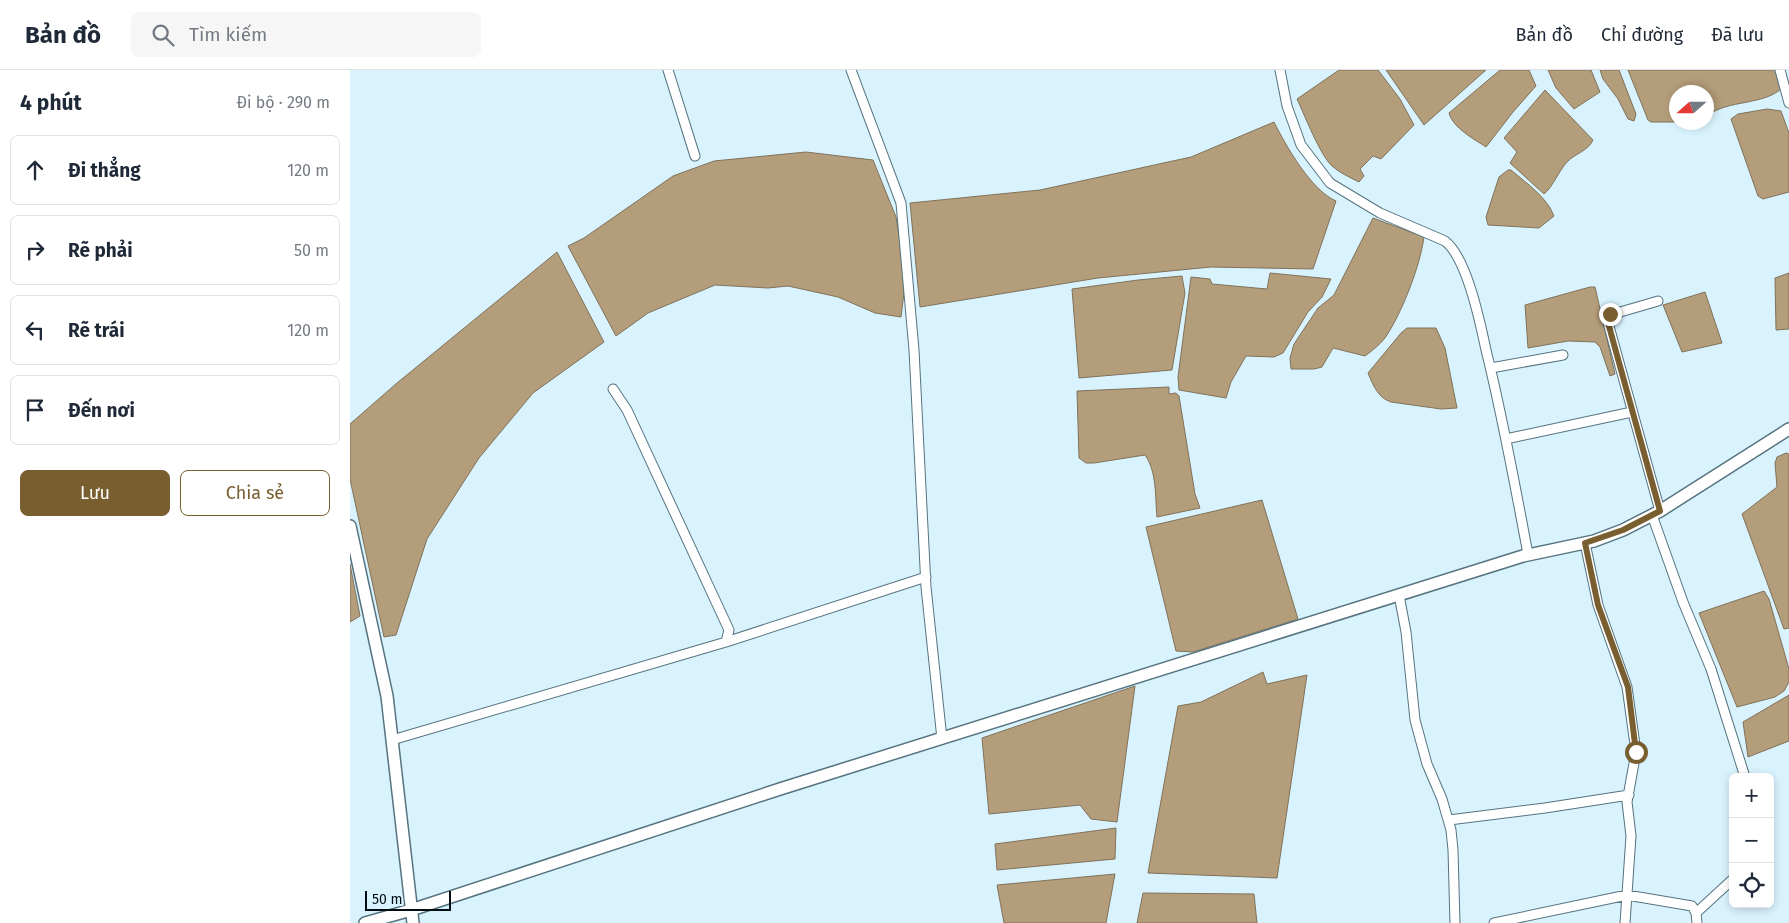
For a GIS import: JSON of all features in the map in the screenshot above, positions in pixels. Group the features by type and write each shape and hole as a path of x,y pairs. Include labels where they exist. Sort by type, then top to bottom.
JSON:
{"street":[{"path":"668,70 695,156"},
{"path":"851,70 901,203 914,350 926,576 942,739"},
{"path":"1280,70 1287,106 1301,145 1330,183 1380,213 1445,241 1451,246 1462,266 1475,302 1491,368 1528,554"},
{"path":"1780,70 1789,103"},
{"path":"1658,301 1607,316 1656,513 1683,602 1711,669 1744,773"},
{"path":"1491,368 1563,355"},
{"path":"613,389 627,410 729,630 726,642"},
{"path":"1506,439 1632,412"},
{"path":"365,923 411,910 780,789 1528,554 1585,543 1623,530 1656,513 1789,429"},
{"path":"350,526 387,696 413,923"},
{"path":"1585,543 1598,605 1628,687 1636,752 1627,802 1631,836 1625,923"},
{"path":"392,740 726,642 926,576"},
{"path":"1399,595 1406,632 1415,720 1427,764 1449,820 1453,850 1454,923"},
{"path":"1449,820 1629,795"},
{"path":"1494,923 1627,895 1683,903 1692,906 1697,918 1729,883"}],"shaded area":[{"path":"1339,70 1378,70 1400,99 1414,125 1381,159 1373,156 1360,169 1364,176 1359,182 1338,171 1327,161 1297,99"},
{"path":"1386,70 1486,70 1424,125"},
{"path":"1500,70 1529,70 1536,86 1486,147 1459,128 1449,113"},
{"path":"1548,70 1591,70 1600,92 1574,109 1556,88"},
{"path":"1600,70 1619,70 1636,114 1634,121 1628,119 1618,99 1603,79"},
{"path":"1628,70 1778,70 1783,87 1775,93 1757,100 1725,107 1714,112 1714,85 1669,85 1669,122 1651,122 1648,120"},
{"path":"1545,90 1593,140 1588,147 1568,161 1544,194 1510,163 1517,152 1504,138"},
{"path":"1767,109 1781,111 1789,133 1789,192 1763,199 1758,196 1731,119 1738,114"},
{"path":"1274,122 1300,166 1317,187 1336,201 1313,269 1211,267 1098,278 920,307 910,203 1040,190 1191,157"},
{"path":"806,152 873,160 896,217 906,277 901,317 875,313 838,297 788,286 768,288 715,285 648,313 616,336 568,246 584,238 673,176 714,161"},
{"path":"1508,170 1511,170 1536,191 1551,209 1554,216 1539,228 1488,225 1486,217 1499,177"},
{"path":"1373,218 1424,237 1415,274 1405,301 1393,325 1383,341 1365,356 1333,348 1322,367 1291,369 1290,358 1294,344 1318,308 1334,295"},
{"path":"557,252 604,342 533,393 479,458 427,539 396,635 384,637 350,479 350,424"},
{"path":"1270,273 1331,279 1322,297 1308,312 1283,353 1274,357 1246,356 1231,382 1226,398 1179,390 1178,377 1191,277 1210,279 1212,284 1267,289"},
{"path":"1789,273 1789,329 1776,330 1775,278"},
{"path":"1182,276 1185,293 1172,370 1079,378 1072,289"},
{"path":"1595,287 1615,374 1610,376 1600,347 1595,342 1568,341 1528,348 1525,305"},
{"path":"1705,292 1722,343 1682,352 1663,305"},
{"path":"1407,328 1436,328 1445,348 1457,408 1441,409 1391,402 1386,400 1376,390 1368,373"},
{"path":"1169,387 1169,394 1176,393 1179,396 1195,494 1200,508 1157,517 1154,477 1145,455 1094,463 1086,463 1079,458 1077,391"},
{"path":"1786,453 1789,454 1789,628 1784,629 1742,514 1777,487 1775,463 1777,457"},
{"path":"1262,500 1298,619 1193,652 1176,651 1146,527"},
{"path":"350,564 360,616 350,622"},
{"path":"1764,591 1769,599 1789,669 1789,682 1784,691 1775,697 1737,707 1699,613"},
{"path":"1263,672 1267,684 1307,675 1277,878 1148,873 1178,706 1201,702"},
{"path":"1135,686 1117,822 1091,819 1080,805 989,814 982,738"},
{"path":"1789,695 1789,741 1748,757 1743,722"},
{"path":"1116,828 1115,859 997,870 995,844"},
{"path":"1115,874 1106,923 1004,923 997,885"},
{"path":"1143,893 1254,894 1257,923 1137,923"}],"route":[{"path":"1610,314 1607,316 1607,319 1630,408 1660,511 1623,530 1585,543 1598,605 1628,687 1636,752"}]}
